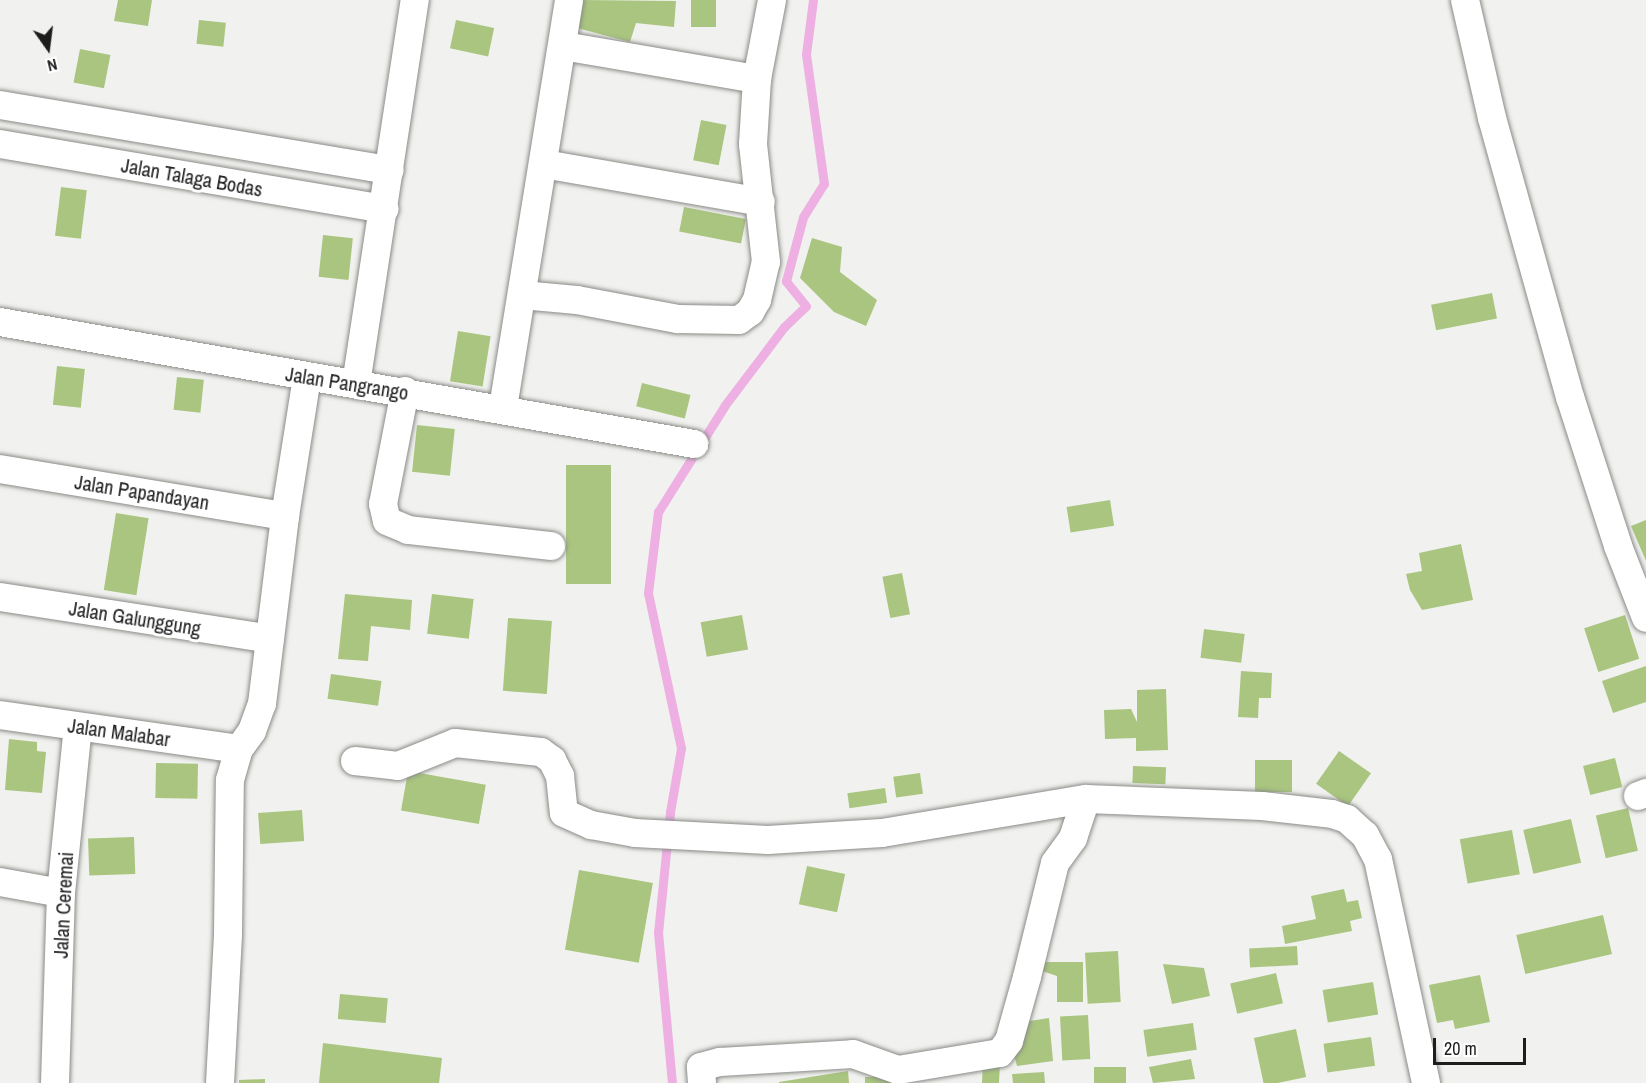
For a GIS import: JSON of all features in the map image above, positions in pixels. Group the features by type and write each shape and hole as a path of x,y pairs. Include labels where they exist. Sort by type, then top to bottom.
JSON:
{"street":[{"path":"356,384 416,0"},
{"path":"503,408 569,0"},
{"path":"522,295 577,300 678,318 739,320 750,312 762,283 766,262 753,144 757,79 772,0"},
{"path":"1465,0 1491,118 1570,397 1618,546 1646,618"},
{"path":"563,46 757,79"},
{"path":"0,105 390,170"},
{"path":"190,177 194,139"},
{"name":"Jalan Talaga Bodas","path":"0,144 385,209"},
{"path":"544,164 761,202"},
{"name":"Jalan Pangrango","path":"0,322 308,377 503,408 694,444"},
{"path":"220,1083 228,945 228,792 239,749 258,718 285,516 308,377"},
{"path":"405,391 383,504 387,521 408,530 551,546"},
{"name":"Jalan Papandayan","path":"0,469 285,516"},
{"name":"Jalan Galunggung","path":"0,597 270,639"},
{"name":"Jalan Malabar","path":"0,714 239,749"},
{"name":"Jalan Ceremai","path":"55,1083 61,893 78,727"},
{"path":"355,761 398,766 455,743 541,752 552,760 560,776 564,813 591,825 646,834 768,840 882,833 1086,799 1262,806 1332,814 1358,828 1378,858 1426,1083"},
{"path":"702,1083 701,1067 720,1062 853,1054 898,1070 1000,1053 1009,1041 1054,863 1073,838 1086,799"},
{"path":"0,882 61,893"}],"building":[{"path":"118,0 152,0 148,26 114,21"},
{"path":"582,0 676,1 674,27 636,23 630,42 577,28"},
{"path":"691,0 716,0 716,27 691,27"},
{"path":"199,20 226,23 223,47 196,44"},
{"path":"456,20 494,28 488,56 450,48"},
{"path":"80,49 110,55 104,88 74,82"},
{"path":"701,120 727,125 719,165 693,160"},
{"path":"61,187 87,190 81,239 55,236"},
{"path":"684,207 746,219 741,244 679,232"},
{"path":"323,235 353,238 348,280 319,277"},
{"path":"812,238 842,247 840,272 877,300 866,326 834,312 800,278"},
{"path":"1492,293 1497,319 1436,330 1431,305"},
{"path":"458,331 491,336 483,387 450,381"},
{"path":"57,366 85,369 81,408 53,405"},
{"path":"177,377 204,380 200,413 174,410"},
{"path":"642,383 691,395 685,418 636,406"},
{"path":"417,425 455,429 450,476 412,472"},
{"path":"566,465 611,465 611,584 566,584"},
{"path":"1110,500 1114,526 1071,533 1067,507"},
{"path":"116,513 149,518 136,595 104,590"},
{"path":"1646,520 1646,561 1631,526"},
{"path":"1461,544 1473,600 1422,610 1410,590 1406,574 1422,571 1419,553"},
{"path":"902,573 910,614 890,618 882,577"},
{"path":"345,594 412,600 410,630 371,626 368,661 338,659"},
{"path":"432,594 474,599 469,639 427,634"},
{"path":"742,615 748,649 707,657 701,622"},
{"path":"1625,615 1639,659 1598,672 1584,628"},
{"path":"508,618 552,621 547,694 503,691"},
{"path":"1204,629 1245,634 1241,663 1200,658"},
{"path":"1646,666 1646,702 1613,713 1602,681"},
{"path":"1241,671 1272,673 1271,698 1259,698 1258,718 1238,717"},
{"path":"331,674 382,681 378,706 328,699"},
{"path":"1166,689 1168,750 1136,751 1136,738 1105,739 1104,710 1131,709 1137,722 1137,690"},
{"path":"9,739 37,742 37,751 46,752 42,793 5,790"},
{"path":"1339,751 1371,773 1348,806 1316,784"},
{"path":"1615,758 1622,787 1590,795 1583,766"},
{"path":"1255,760 1292,760 1292,792 1255,792"},
{"path":"156,763 198,764 197,799 155,798"},
{"path":"1133,766 1166,767 1165,784 1132,783"},
{"path":"408,771 486,785 479,824 401,810"},
{"path":"920,773 923,794 896,798 893,777"},
{"path":"885,788 887,803 849,808 847,793"},
{"path":"1628,808 1638,851 1606,858 1596,815"},
{"path":"302,810 304,841 260,844 258,813"},
{"path":"1571,819 1581,863 1533,874 1523,830"},
{"path":"1512,830 1520,874 1468,884 1460,839"},
{"path":"134,837 135,874 89,876 88,839"},
{"path":"807,866 845,874 837,912 799,904"},
{"path":"579,870 653,883 639,963 565,950"},
{"path":"1344,889 1347,902 1358,900 1362,918 1350,921 1352,931 1285,944 1282,926 1316,919 1311,896"},
{"path":"1603,915 1612,954 1525,974 1516,935"},
{"path":"1297,946 1298,965 1250,967 1249,949"},
{"path":"1118,951 1121,1002 1088,1004 1085,953"},
{"path":"1040,962 1083,962 1083,1002 1057,1002 1057,976 1042,971"},
{"path":"1163,964 1204,968 1210,996 1172,1004"},
{"path":"1276,973 1283,1003 1237,1014 1230,984"},
{"path":"1480,975 1490,1022 1455,1029 1453,1020 1437,1023 1429,985"},
{"path":"1373,982 1378,1015 1328,1023 1323,990"},
{"path":"340,994 388,998 386,1023 338,1019"},
{"path":"1088,1015 1090,1059 1062,1060 1060,1016"},
{"path":"1049,1018 1053,1061 1017,1066 1011,1043 1017,1023"},
{"path":"1193,1023 1197,1050 1147,1057 1143,1030"},
{"path":"1296,1029 1306,1077 1278,1083 1264,1083 1254,1038"},
{"path":"1371,1037 1375,1066 1328,1072 1323,1044"},
{"path":"323,1043 442,1058 439,1083 319,1083"},
{"path":"1191,1059 1195,1079 1153,1083 1149,1067"},
{"path":"983,1063 1000,1064 999,1083 982,1083"},
{"path":"1094,1067 1126,1067 1126,1083 1094,1083"},
{"path":"848,1071 849,1083 779,1083 779,1082"},
{"path":"1044,1072 1045,1083 1013,1083 1012,1074"},
{"path":"865,1077 895,1077 895,1083 865,1083"},
{"path":"265,1079 265,1083 239,1083 239,1080"}],"waterway":[{"path":"672,1083 658,933 670,812 681,748 648,593 658,512 725,405 784,327 806,306 786,281 803,217 824,184 806,54 813,0"}]}
